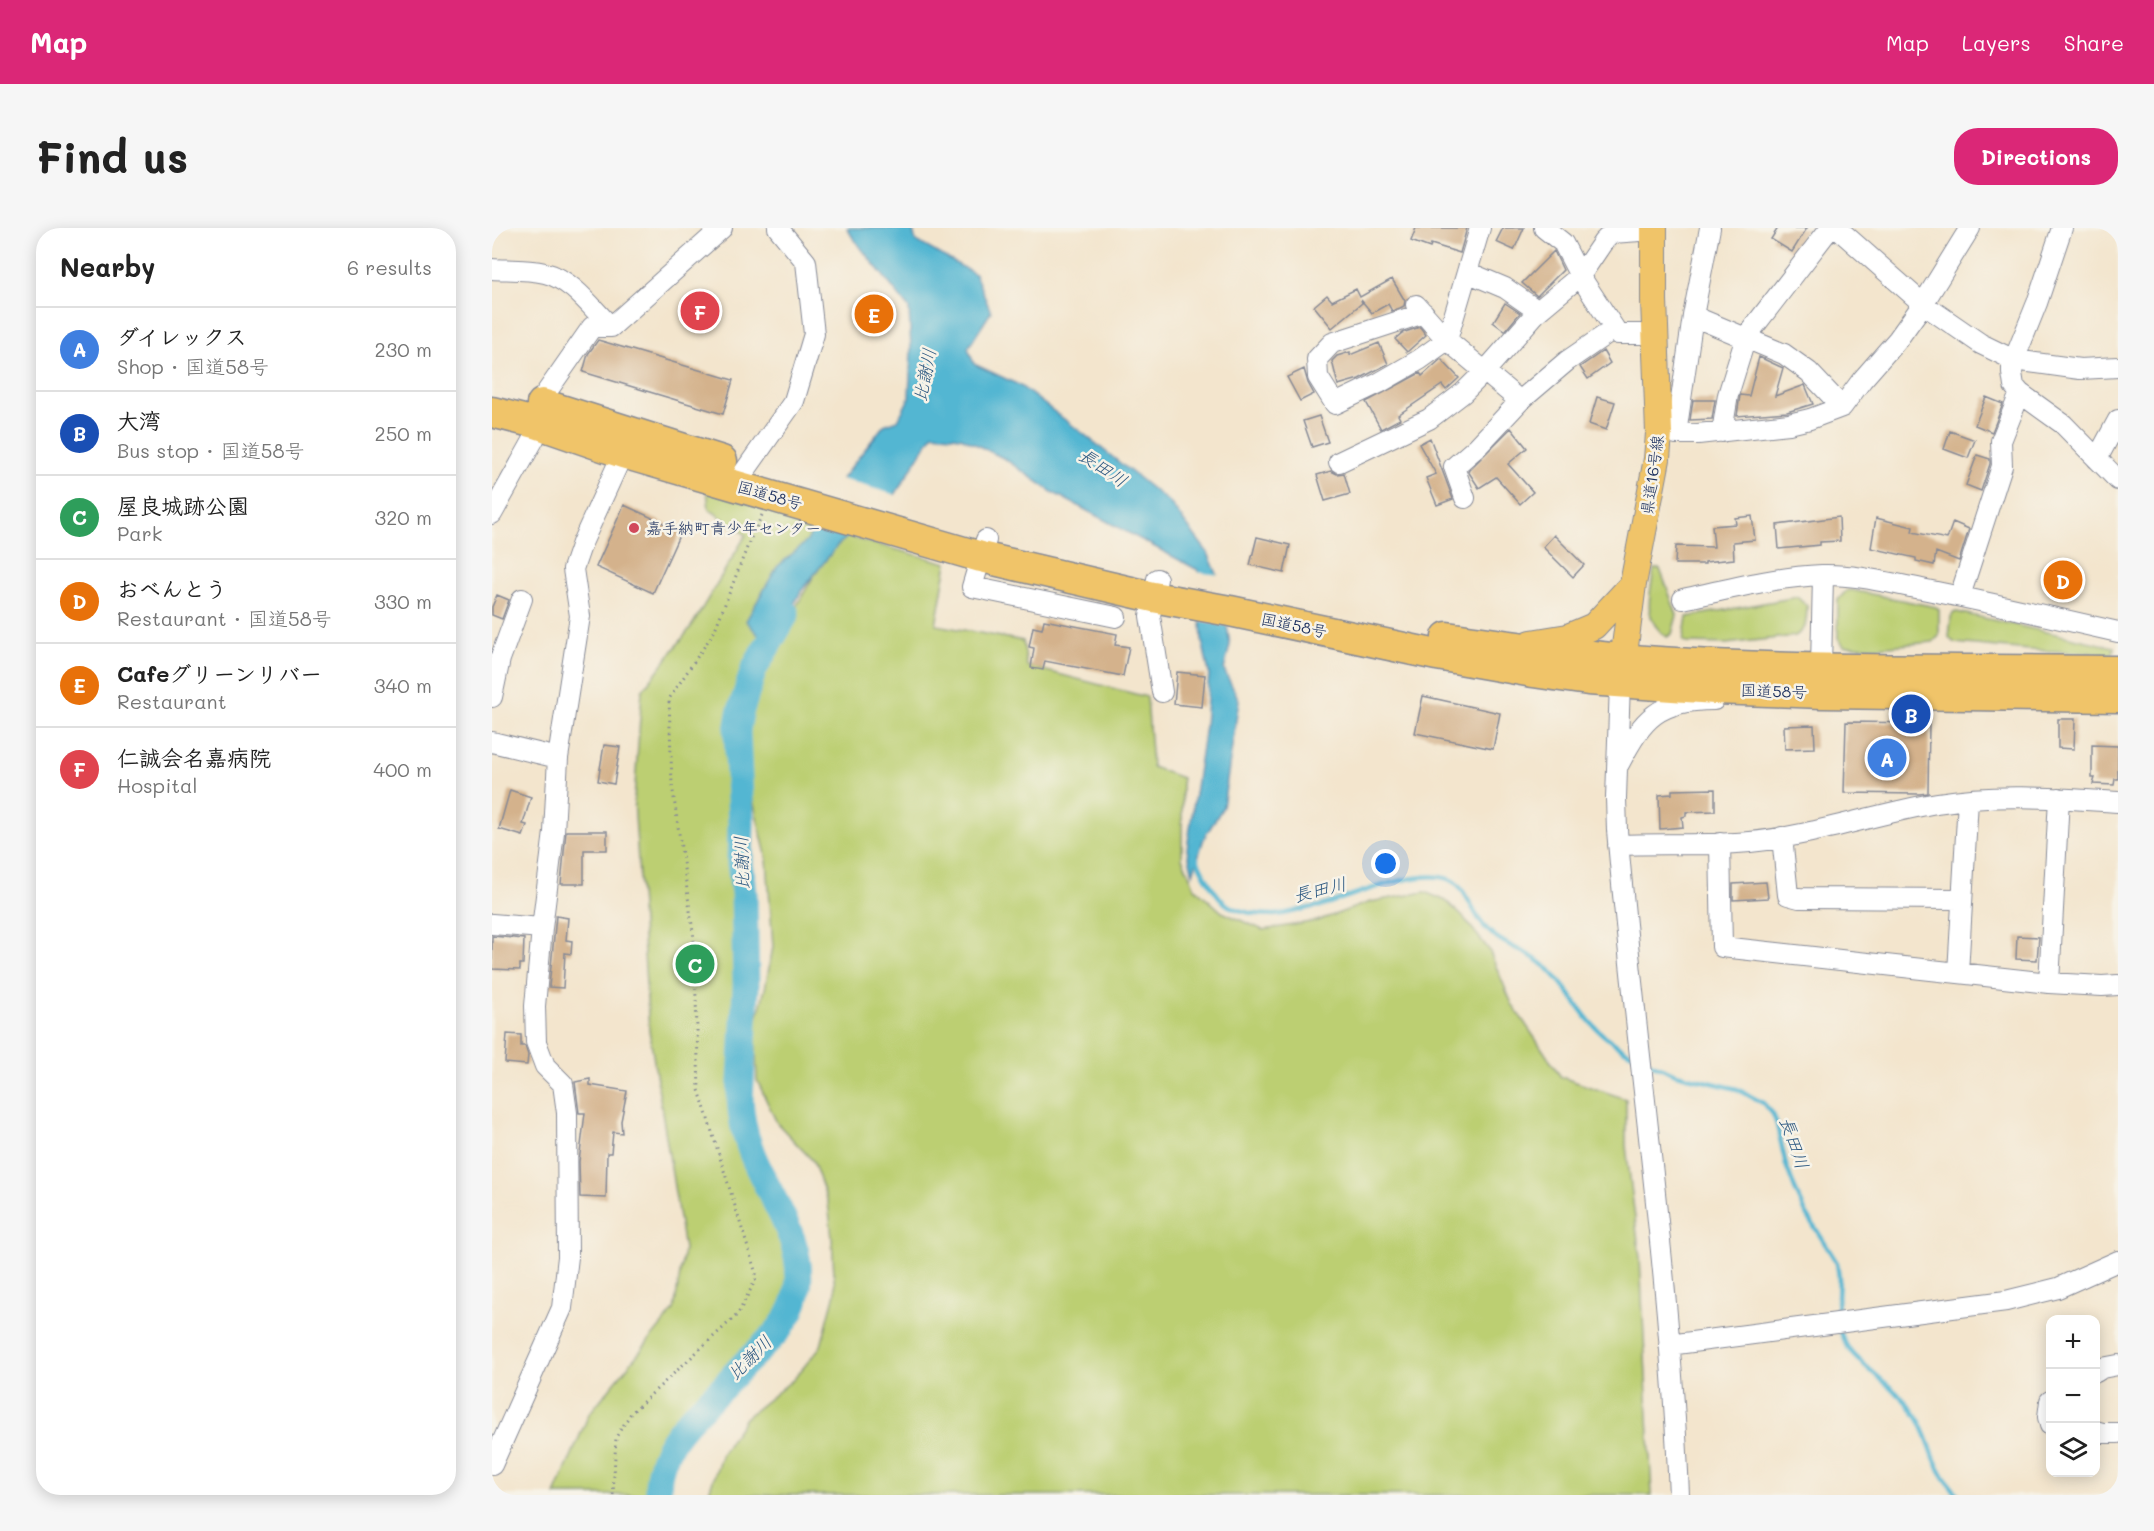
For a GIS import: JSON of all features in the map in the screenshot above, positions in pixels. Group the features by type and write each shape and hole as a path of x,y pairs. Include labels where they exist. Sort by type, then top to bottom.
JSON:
{"highway":[{"name":"国道58号","path":"492,392 623,453 741,477"},
{"name":"国道58号","path":"492,412 539,414 741,477 984,548 1155,588 1403,631 1513,646 1621,671 1763,691 2118,697"},
{"name":"国道58号","path":"1229,602 1437,655 1562,677 1621,671 1821,668 2118,670"}],"main road":[{"name":"県道16号線","path":"1621,671 1633,584 1655,478 1667,433 1655,334 1654,229"},
{"path":"1513,646 1568,637 1594,626 1633,584"}],"street":[{"path":"492,514 534,438 539,414 592,327 611,327 722,228"},
{"path":"741,477 794,401 814,334 806,262 778,228"},
{"path":"1480,228 1447,340 1389,378 1335,404 1318,377 1317,359 1332,343 1420,309 1447,340 1520,400"},
{"path":"1544,228 1563,243 1580,276 1618,334 1655,334"},
{"path":"1710,228 1667,433 1722,432 1789,424 1842,407 1898,339 1923,304 1970,228"},
{"path":"1722,432 1728,395 1746,337 1830,228"},
{"path":"1837,228 1923,304 1981,344 2013,359 2080,369 2118,367"},
{"path":"2062,228 2037,303 2013,359 2014,386 2020,393 2063,424 2118,480"},
{"path":"1339,462 1429,418 1463,393 1538,311 1580,276 1612,232 1654,229"},
{"path":"492,269 547,273 568,284 611,327"},
{"path":"1467,272 1505,288 1538,311"},
{"path":"1693,316 1784,354 1800,366 1842,407"},
{"path":"1465,498 1454,467 1477,447 1520,400 1567,361 1605,335"},
{"path":"1960,596 2002,466 2001,441 2020,393"},
{"path":"2097,459 2118,420"},
{"path":"492,1465 562,1308 568,1257 567,1125 563,1084 545,1066 536,1042 535,1006 554,832 558,759 580,616 573,569 582,543 623,453"},
{"path":"984,548 972,587 1116,617"},
{"path":"1821,668 1823,575"},
{"path":"1683,599 1748,584 1823,575 1857,577 1960,596 2118,632"},
{"path":"1155,588 1150,616 1162,692"},
{"path":"492,697 500,659 522,599"},
{"path":"1621,671 1617,769 1618,846 1658,1218 1669,1345 1678,1495"},
{"path":"1617,769 1633,738 1644,723 1660,711 1681,703 1725,700 1763,691"},
{"path":"492,742 558,759"},
{"path":"1618,846 1750,842 1912,808 1997,797 2118,801"},
{"path":"2049,983 2059,798"},
{"path":"1958,973 1968,800"},
{"path":"1782,837 1788,895 1799,898 1962,899"},
{"path":"1720,843 1722,948 2049,983 2118,985"},
{"path":"492,924 542,928"},
{"path":"1669,1345 1954,1309 2034,1296 2086,1277 2118,1261"},
{"path":"2100,1369 2118,1365"},
{"path":"2100,1432 2118,1433"}],"path":[{"path":"613,1495 616,1437 631,1413 738,1314 757,1277 699,1090 694,939 672,784 669,699 714,632 763,512"}],"green space":[{"path":"707,490 838,530 758,661 737,731 744,893 745,1009 740,1099 749,1148 794,1246 797,1294 783,1323 691,1418 664,1456 659,1495 555,1495 589,1414 674,1310 684,1249 649,1030 634,800 642,691 691,627 746,535 709,509"},
{"path":"838,534 947,563 936,625 1023,641 1027,666 1147,697 1152,767 1182,778 1182,858 1195,888 1222,912 1263,930 1317,921 1370,902 1425,892 1446,901 1464,918 1489,950 1512,1004 1561,1077 1626,1099 1626,1146 1640,1258 1652,1495 711,1495 710,1489 722,1453 745,1418 794,1379 821,1346 835,1293 828,1202 813,1161 777,1123 757,1080 755,1026 773,947 767,859 751,792 741,730 765,660"},
{"path":"1654,569 1660,569 1677,615 1672,634 1667,637 1653,623 1650,615"},
{"path":"1851,590 1936,607 1939,610 1939,636 1933,642 1877,647 1844,646 1838,638 1838,600 1846,591"},
{"path":"1797,597 1807,606 1807,616 1806,624 1795,636 1726,644 1683,641 1687,617"},
{"path":"1957,612 2114,647 2113,654 1955,643 1949,638 1951,617"}],"water":[{"path":"847,228 912,228 916,241 975,274 991,312 968,348 974,364 1019,385 1170,503 1208,553 1220,581 1230,645 1224,670 1239,700 1223,807 1204,838 1193,874 1187,849 1205,726 1209,673 1202,640 1198,570 1052,492 1005,459 961,437 933,434 893,498 837,546 802,590 769,647 746,621 777,567 807,541 841,480 884,425 898,420 909,398 911,350 909,308"}],"pier":[{"path":"838,478 896,495 894,501 856,534 814,521"},
{"path":"1195,572 1220,575 1230,626 1198,620"}],"building":[{"path":"1416,228 1467,228 1460,253 1431,244 1430,248 1411,241"},
{"path":"1503,228 1524,228 1514,250 1496,242"},
{"path":"1778,228 1807,228 1792,252 1771,239"},
{"path":"1554,251 1563,270 1537,296 1522,283"},
{"path":"1392,279 1405,301 1404,306 1392,311 1388,304 1372,313 1361,300 1362,303 1332,328 1314,306 1327,295 1332,301 1356,289 1360,297"},
{"path":"1505,303 1520,313 1505,331 1493,322"},
{"path":"1420,327 1426,335 1407,352 1395,339 1402,333"},
{"path":"598,340 733,380 723,414 583,372 588,354"},
{"path":"1379,343 1388,364 1359,379 1338,385 1332,361 1337,356 1350,352 1350,355"},
{"path":"1603,351 1610,363 1588,379 1580,367"},
{"path":"1759,357 1783,368 1775,396 1805,385 1813,404 1787,412 1737,416 1740,395 1749,396"},
{"path":"1441,359 1459,378 1446,390 1442,385 1398,415 1400,419 1381,429 1366,402 1420,373 1422,376"},
{"path":"1304,369 1314,394 1300,401 1287,377"},
{"path":"1597,397 1615,402 1606,430 1589,424"},
{"path":"1986,397 2003,404 1992,432 1975,425"},
{"path":"1693,400 1715,400 1712,419 1690,420"},
{"path":"1319,416 1328,442 1312,447 1303,421"},
{"path":"1511,428 1527,448 1508,464 1533,492 1520,504 1496,477 1479,488 1468,471"},
{"path":"1950,431 1975,440 1968,458 1944,449"},
{"path":"1430,438 1453,499 1437,505 1426,478 1436,474 1419,444"},
{"path":"1977,455 1990,459 1981,491 1966,485"},
{"path":"1331,471 1337,474 1344,473 1350,494 1325,501 1317,475"},
{"path":"624,505 681,531 653,593 596,567"},
{"path":"1752,516 1755,540 1733,542 1734,559 1705,562 1705,564 1675,564 1676,546 1714,547 1712,526 1736,524 1735,518"},
{"path":"1839,517 1840,541 1779,549 1777,525"},
{"path":"1876,518 1913,527 1912,532 1947,539 1953,522 1969,529 1959,561 1936,552 1934,565 1916,561 1916,558 1871,548"},
{"path":"1554,535 1584,565 1573,577 1543,547"},
{"path":"1257,537 1290,545 1284,573 1250,565"},
{"path":"497,595 509,600 502,619 492,615 492,607"},
{"path":"1044,620 1117,634 1115,645 1129,647 1123,676 1045,661 1043,670 1031,668 1034,648 1029,647 1033,627 1042,629"},
{"path":"1177,672 1205,675 1202,707 1174,704"},
{"path":"1423,696 1500,713 1493,749 1415,733"},
{"path":"2058,719 2075,719 2074,749 2058,748"},
{"path":"1846,722 1929,723 1928,793 1844,793"},
{"path":"1814,725 1815,748 1785,749 1784,726"},
{"path":"604,745 620,747 614,784 598,781"},
{"path":"2092,745 2118,746 2118,779 2115,779 2114,785 2093,784 2095,778 2092,778"},
{"path":"1715,789 1715,811 1686,812 1686,816 1682,817 1683,827 1660,829 1659,795 1672,794 1672,790"},
{"path":"510,790 531,797 523,824 527,825 523,836 499,829"},
{"path":"566,831 607,831 607,850 584,850 584,884 561,884"},
{"path":"1766,882 1768,898 1733,900 1733,884"},
{"path":"556,916 568,918 566,940 572,941 571,954 565,953 563,988 549,987"},
{"path":"492,936 524,939 523,964 520,964 520,970 492,969"},
{"path":"2017,936 2039,937 2037,960 2016,959"},
{"path":"507,1034 521,1035 521,1046 525,1046 528,1055 527,1065 505,1063"},
{"path":"590,1079 590,1085 627,1091 621,1121 622,1133 613,1132 611,1153 607,1153 606,1198 580,1197 579,1162 585,1113 579,1113 575,1082"}],"waterway":[{"name":"比謝川","path":"658,1495 663,1461 678,1433 699,1409 777,1332 789,1314 797,1294 799,1274 797,1255 784,1219 750,1148 743,1124 740,1099 746,986 737,731 740,713 754,669 786,614"},
{"name":"長田川","path":"1196,856 1210,883 1224,902 1240,910 1263,915 1275,915 1321,906 1411,878 1430,876 1445,878 1457,884 1480,921 1491,933 1545,966 1559,980 1598,1030 1635,1055"},
{"name":"長田川","path":"1648,1062 1676,1074 1737,1089 1763,1103 1773,1114 1786,1165 1795,1189 1806,1213 1837,1263 1839,1277 1837,1319"},
{"name":"長田川","path":"1838,1327 1847,1346 1856,1357 1910,1407 1923,1428 1939,1469 1958,1495"}],"place":[{"name":"仁誠会名嘉病院","path":"700,311"},
{"name":"Cafeグリーンリバー","path":"874,314"},
{"name":"嘉手納町青少年センター","path":"634,528"},
{"name":"おべんとう","path":"2063,580"},
{"name":"大湾","path":"1911,714"},
{"name":"ダイレックス","path":"1887,758"},
{"name":"屋良城跡公園","path":"695,964"}]}
